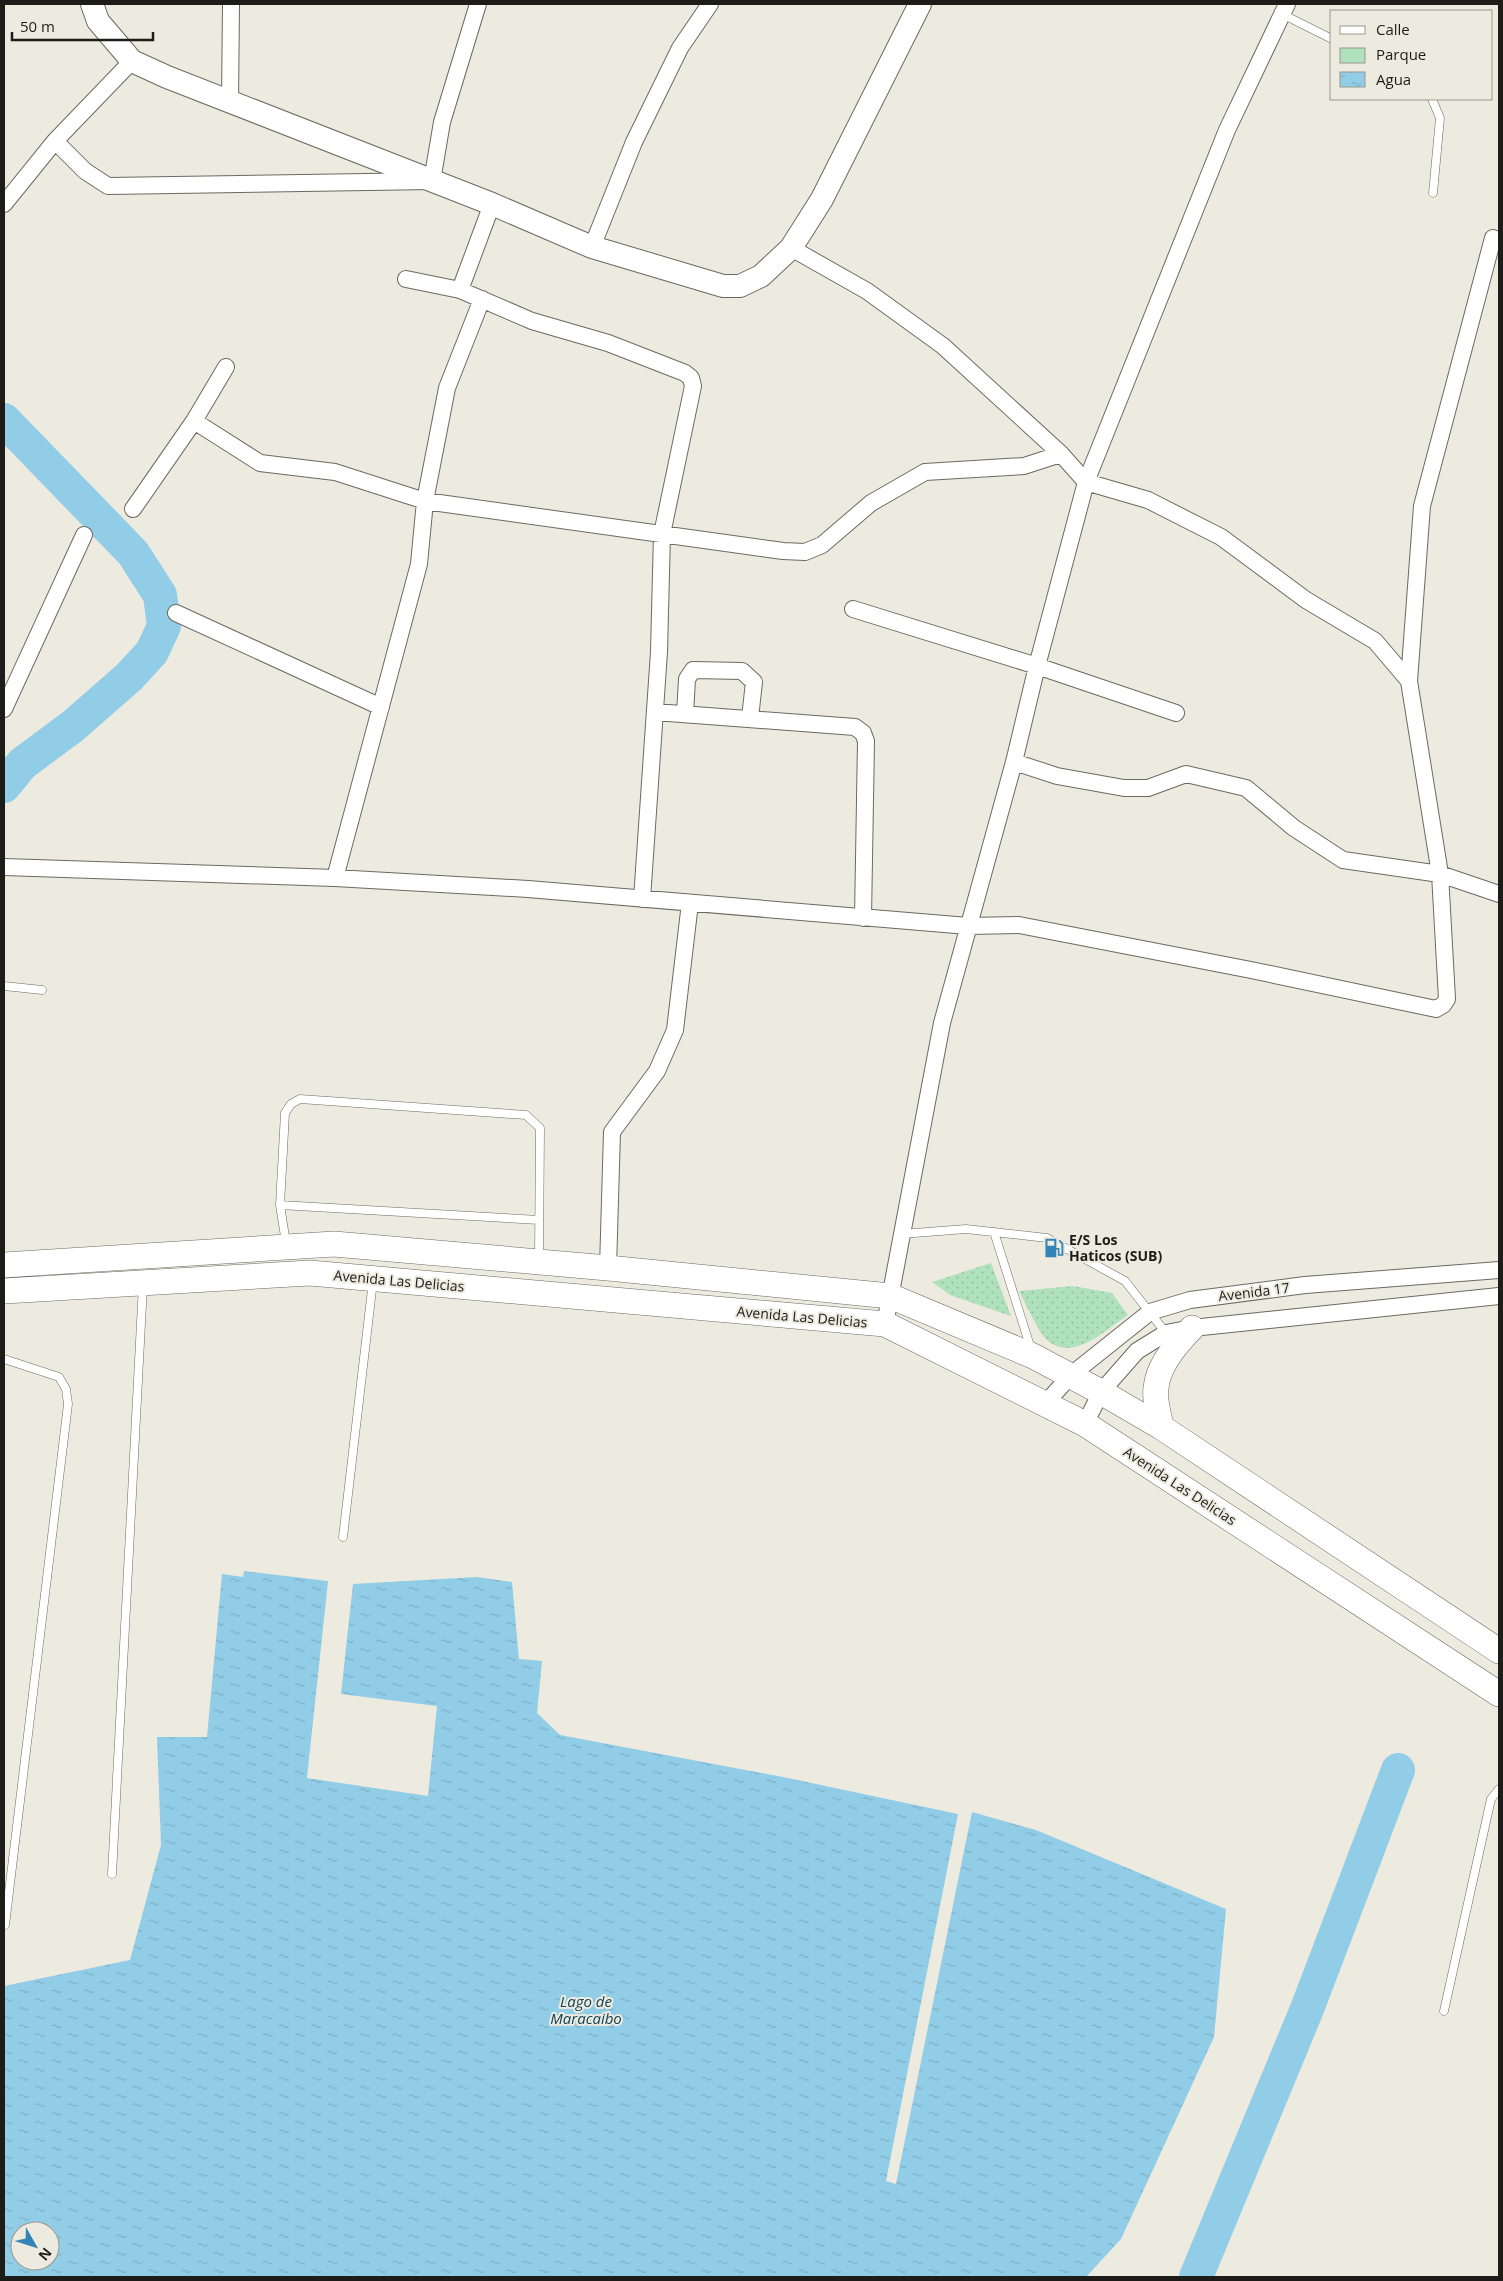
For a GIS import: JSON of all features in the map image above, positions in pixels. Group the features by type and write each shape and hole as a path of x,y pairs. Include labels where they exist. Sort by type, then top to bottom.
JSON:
{"main road":[{"path":"4,1265 334,1244 608,1268 890,1296 1033,1356 1161,1427 1499,1651"},
{"path":"635,1302 639,1271"},
{"name":"Avenida Las Delicias","path":"4,1291 310,1273 884,1324 1084,1424 1499,1694"},
{"path":"1161,1427 1156,1402 1156,1386 1170,1350 1192,1328"}],"street":[{"path":"92,4 98,21 132,61 230,102 492,204 592,247 723,286 740,286 762,276 791,248 822,198 920,4"},
{"path":"230,102 231,4"},
{"path":"592,247 638,134 680,48 710,4"},
{"path":"432,181 442,122 471,8"},
{"path":"884,1324 942,1023 1014,762 1036,666 1086,482 1227,130 1285,9"},
{"path":"4,204 55,141 132,61"},
{"path":"55,141 85,171 108,186 432,181"},
{"path":"460,290 492,204"},
{"path":"4,867 334,878 528,889 968,926 1019,924 1436,1009 1443,1006 1447,999 1440,874 1409,681 1422,506 1493,238"},
{"path":"791,248 867,291 943,346 1062,454 1086,482 1148,500 1221,537 1306,600 1375,641 1409,681"},
{"path":"406,279 460,290 532,321 608,343 685,373 691,378 693,386 662,534 660,652 642,899"},
{"path":"334,878 419,564 425,501 447,388 482,299"},
{"path":"133,510 194,421 226,367"},
{"path":"194,421 260,463 335,472 425,501 783,551 805,552 822,544 870,503 925,472 1024,466 1062,454"},
{"path":"4,709 84,535"},
{"path":"853,609 1036,666 1176,713"},
{"path":"176,613 381,707"},
{"path":"685,714 687,679 693,670 742,671 754,682 750,718"},
{"path":"655,712 855,727 863,733 866,741 863,918"},
{"path":"1014,762 1057,776 1124,788 1148,788 1186,774 1246,788 1294,828 1343,860 1440,874 1499,894"},
{"path":"608,1268 612,1132 657,1072 675,1030 690,903"},
{"name":"Avenida 17","path":"1045,1404 1070,1375 1150,1312 1190,1300 1305,1285 1499,1270"},
{"name":"Avenida 17","path":"1084,1424 1100,1392 1137,1351 1166,1333 1192,1328 1499,1296"}],"lane":[{"path":"1285,9 1330,38"},
{"path":"1432,100 1440,118 1433,193"},
{"path":"4,986 42,990"},
{"path":"287,1247 280,1205 285,1113 290,1104 300,1099 526,1115 540,1128 539,1262"},
{"path":"280,1205 539,1220"},
{"path":"901,1234 966,1229 1047,1238 1125,1282 1166,1333"},
{"path":"994,1232 1033,1356"},
{"path":"343,1537 373,1279"},
{"path":"112,1874 144,1283"},
{"path":"4,1358 59,1376 66,1389 68,1404 5,1926"},
{"path":"1444,2011 1491,1799 1499,1789"}],"green space":[{"path":"991,1263 1011,1316 950,1295 932,1282"},
{"path":"1073,1286 1112,1293 1128,1315 1088,1342 1067,1348 1056,1346 1043,1335 1019,1291"}],"water":[{"name":"Lago de Maracaibo","path":"244,1571 328,1581 307,1778 428,1796 437,1706 341,1694 353,1584 477,1577 512,1582 519,1659 542,1661 537,1713 560,1735 783,1777 958,1814 886,2181 896,2184 972,1812 1036,1830 1226,1909 1214,2037 1121,2239 1086,2277 4,2277 4,1986 130,1960 161,1845 157,1737 207,1737 222,1574 243,1577"}],"waterway":[{"path":"4,420 133,553 160,595 164,626 152,652 129,677 73,726 22,764 4,786"},
{"path":"1196,2277 1307,2009 1398,1770"}],"place":[{"name":"E/S Los Haticos (SUB)","path":"1054,1248"}]}
